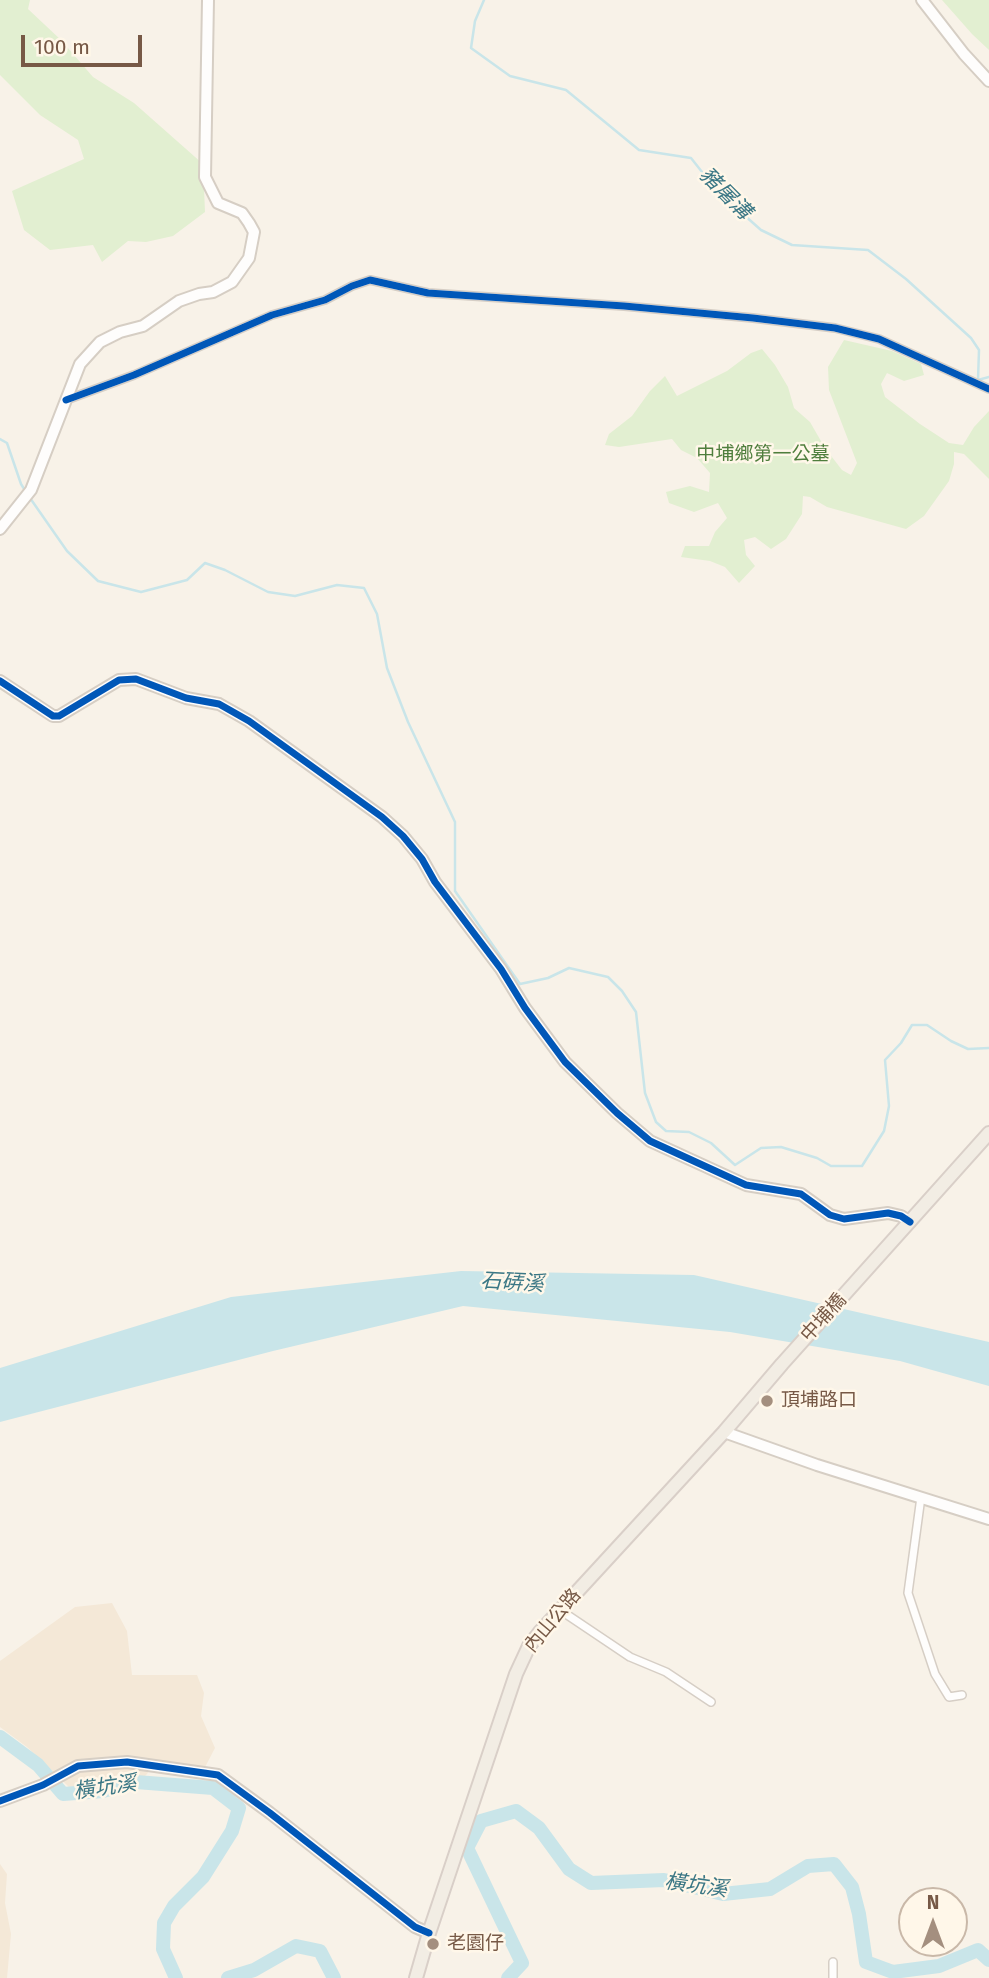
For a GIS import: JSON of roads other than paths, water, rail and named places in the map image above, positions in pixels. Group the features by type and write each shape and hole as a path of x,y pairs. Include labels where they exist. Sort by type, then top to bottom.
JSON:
{"main road":[{"path":"910,1222 989,1133"},
{"name":"中埔橋","path":"782,1364 910,1222"},
{"name":"內山公路","path":"416,1978 516,1674 529,1646 724,1432 782,1364"}],"street":[{"path":"0,529 28,494 80,364 100,342 120,332 143,326 179,301 213,292 232,282 249,258 254,232 242,214 218,203 205,177 208,0"},
{"path":"922,0 989,81"},
{"path":"66,400 134,375 272,315 325,300 370,280 428,293 663,310 835,328 879,339 989,389"},
{"path":"0,681 54,716 59,716 119,680 136,679 186,698 219,704 249,721 382,817 403,836 501,969 525,1008 565,1062 650,1141 746,1185 801,1194 830,1215 851,1219 888,1213 901,1216 910,1222"},
{"path":"724,1432 817,1465 989,1519"},
{"path":"921,1497 908,1593 934,1674 949,1697 962,1695"},
{"path":"560,1610 630,1657 666,1672 711,1702"},
{"path":"0,1801 43,1785 78,1766 127,1762 218,1775 415,1927 429,1933"},
{"path":"833,1962 834,1978"}],"water":[{"name":"石硦溪","path":"461,1271 694,1275 989,1342 989,1386 900,1361 730,1332 463,1306 273,1351 0,1422 0,1368 231,1297"}],"waterway":[{"name":"豬屠溝","path":"484,0 475,21 471,48 510,76 566,90 639,150 691,158 717,191 761,230 792,245 868,250 906,279 971,338 979,350 978,380 989,377"},
{"path":"0,439 7,443 26,492"},
{"path":"30,498 67,551 98,581 141,592 187,580 205,563 268,592 295,596 337,585 364,588 377,614 387,668 408,722 455,822 455,891 520,984 548,978 569,968 608,977 622,991 636,1012 645,1093 656,1122 666,1131 689,1132 711,1143 735,1165 761,1148 781,1147 817,1158 831,1166 862,1166 884,1131 889,1106 885,1060 901,1043 912,1025 927,1025 968,1049 989,1048"},
{"name":"橫坑溪","path":"0,1737 38,1765 63,1794 103,1791 136,1782 213,1788 239,1808 232,1831 203,1877 174,1906 164,1923 163,1949 176,1978"},
{"name":"橫坑溪","path":"508,1978 522,1963 467,1848 481,1821 516,1811 539,1828 569,1869 591,1883 664,1880 723,1894 770,1889 808,1866 834,1864 852,1887 866,1962 893,1972 939,1966 978,1950 989,1960"},
{"name":"橫坑溪","path":"228,1978 254,1970 296,1946 320,1951 334,1978"}],"place":[{"name":"頂埔路口","path":"767,1401"},
{"name":"老園仔","path":"433,1944"}],"park label":[{"name":"中埔鄉第一公墓","path":"763,455"}]}
